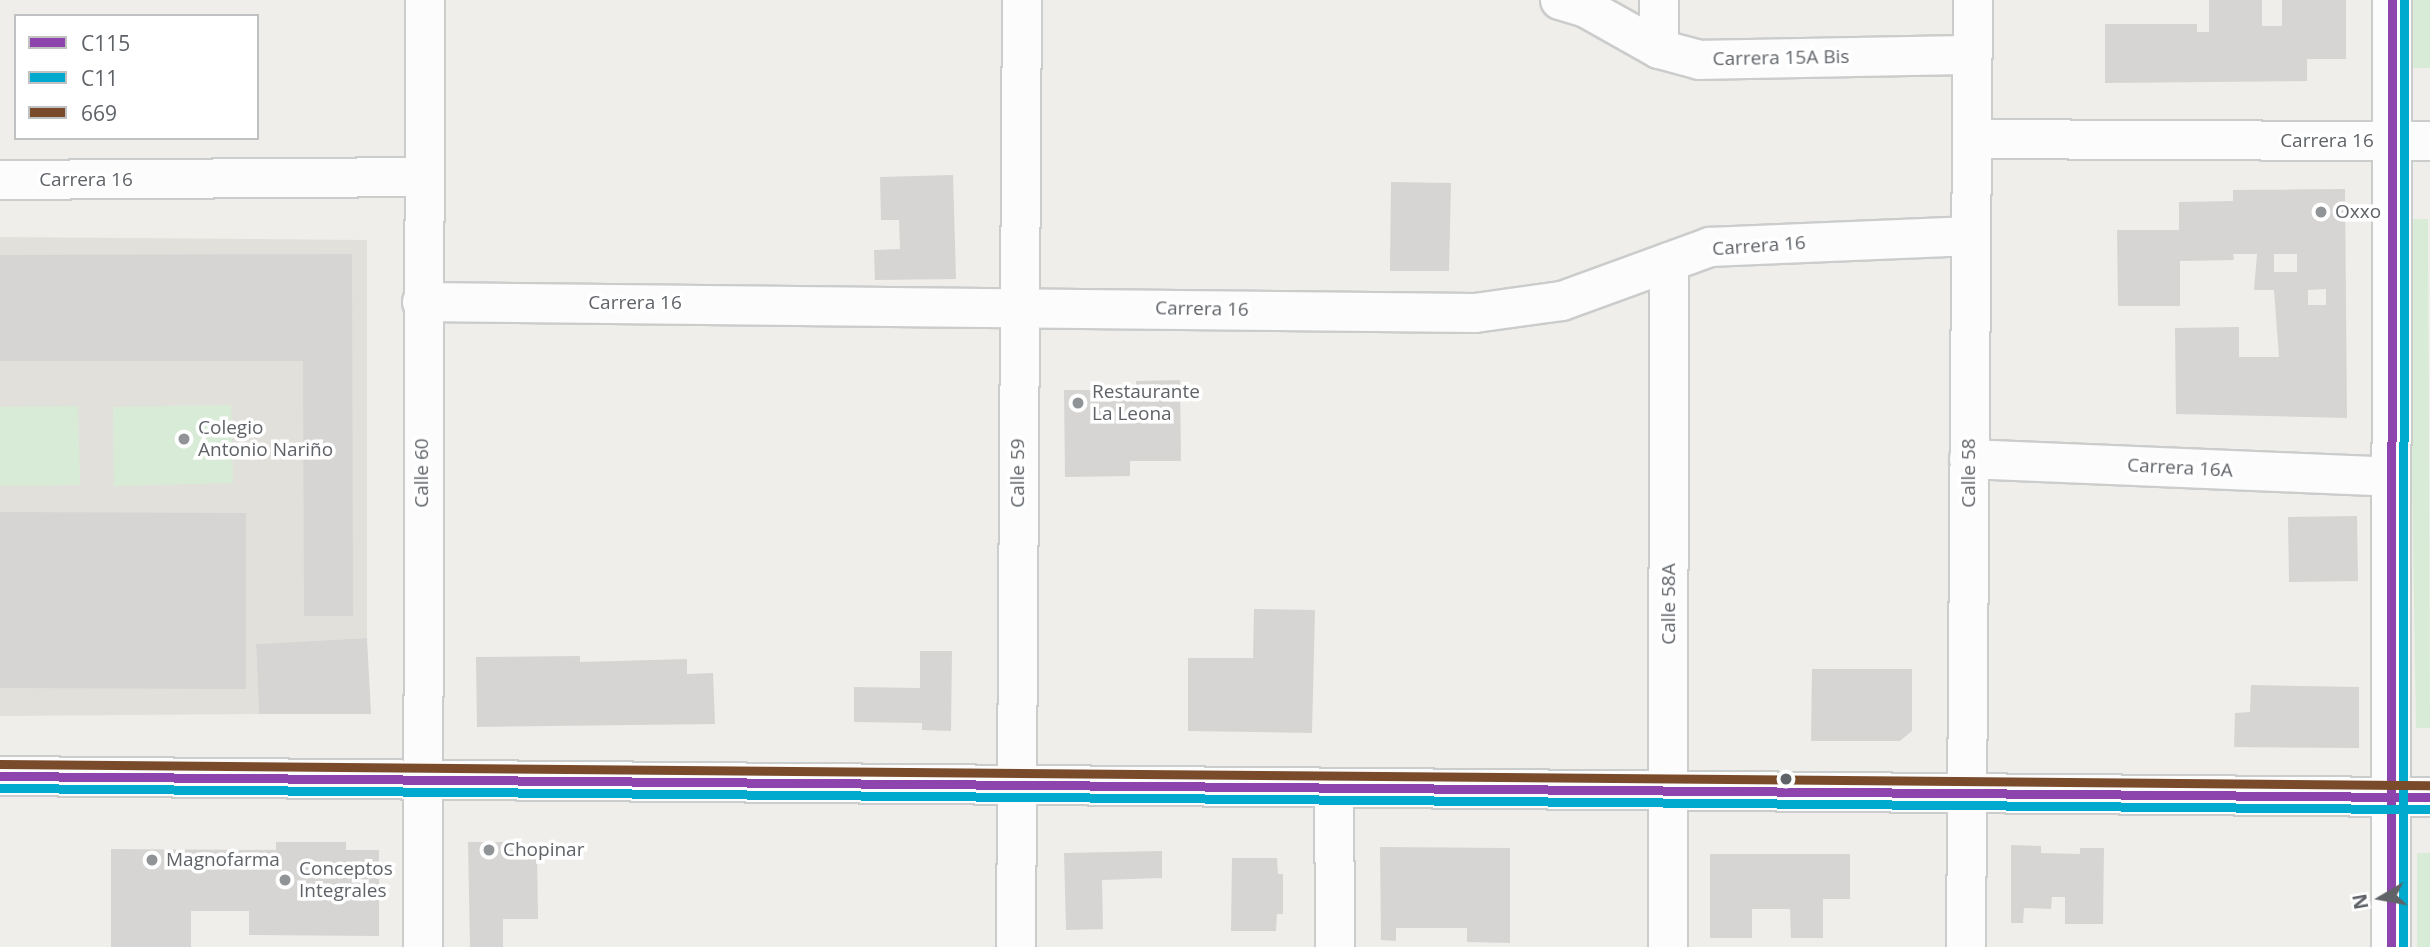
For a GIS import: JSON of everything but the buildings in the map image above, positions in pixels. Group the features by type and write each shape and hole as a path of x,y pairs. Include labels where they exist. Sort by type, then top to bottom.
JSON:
{"street":[{"name":"Calle 60","path":"423,947 422,302 425,0"},
{"name":"Calle 59","path":"1016,947 1022,0"},
{"name":"Carrera 15A Bis","path":"1560,0 1586,8 1659,48 1700,60 1972,55"},
{"path":"1659,0 1659,48"},
{"name":"Calle 58","path":"1966,947 1973,0"},
{"path":"2391,947 2392,0"},
{"name":"Carrera 16","path":"1972,139 2430,141"},
{"name":"Carrera 16","path":"0,180 423,177"},
{"name":"Carrera 16","path":"422,302 1019,306 1475,313 1562,301 1710,247 1971,236"},
{"name":"Calle 58A","path":"1668,947 1669,261"},
{"name":"Carrera 16A","path":"1969,459 2391,477"},
{"path":"0,776 423,782 2430,797"},
{"path":"1334,789 1335,947"}],"shaded area":[{"name":"Colegio Antonio Nariño","path":"0,237 367,240 367,638 256,644 259,714 0,716"}],"green space":[{"path":"2408,0 2430,0 2430,68 2409,68"},
{"path":"2408,219 2428,219 2430,728 2416,728"},
{"path":"231,405 233,483 114,486 113,407"},
{"path":"78,406 80,485 0,486 0,407"},
{"path":"2417,853 2430,853 2430,947 2417,947"}],"transit line":[{"name":"C115","path":"2391,947 2392,0"},
{"name":"C11","path":"2403,947 2404,0"},
{"name":"669","path":"0,764 2430,785"},
{"name":"C115","path":"0,776 2430,797"},
{"name":"C11","path":"0,788 2430,809"}],"place":[{"name":"Oxxo","path":"2321,212"},
{"name":"Restaurante La Leona","path":"1078,403"},
{"name":"Colegio Antonio Nariño","path":"184,439"},
{"name":"Chopinar","path":"489,850"},
{"name":"Magnofarma","path":"152,860"},
{"name":"Conceptos Integrales","path":"285,880"}]}
